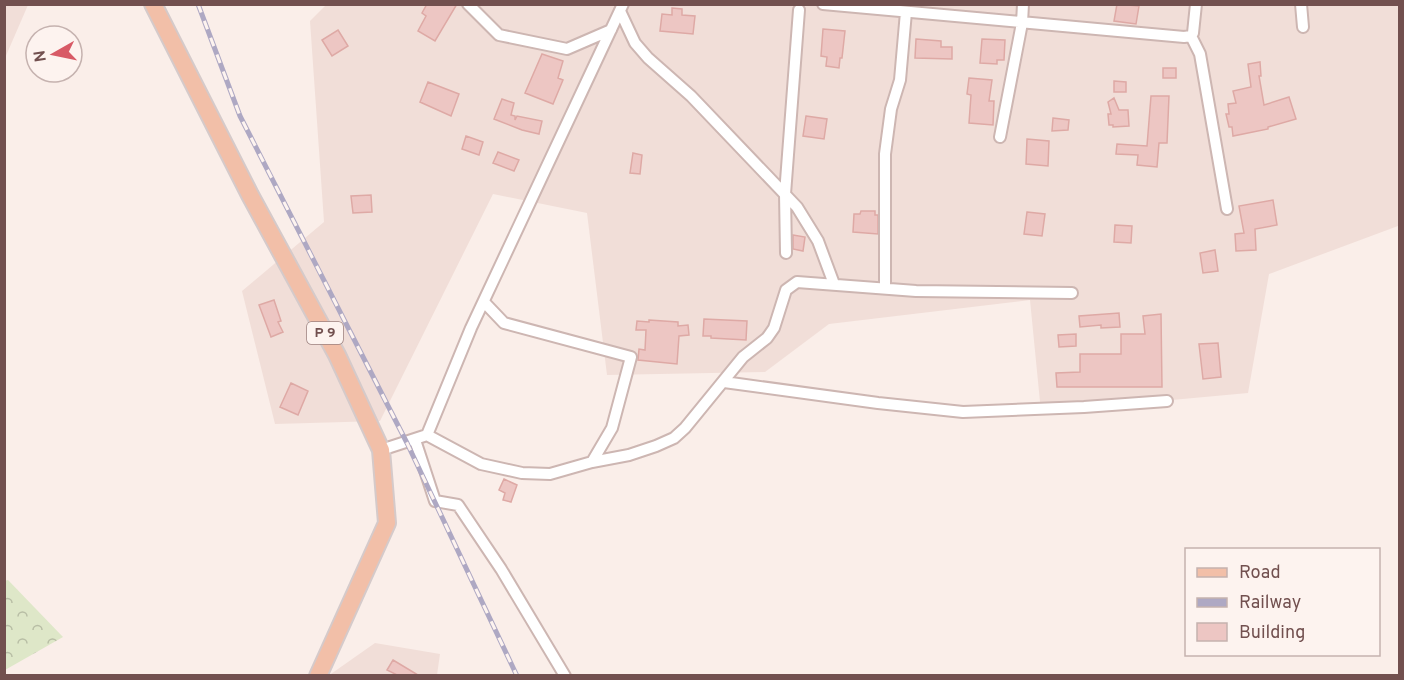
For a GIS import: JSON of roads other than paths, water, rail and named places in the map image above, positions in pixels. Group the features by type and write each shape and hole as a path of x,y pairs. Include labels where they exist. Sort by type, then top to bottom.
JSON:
{"main road":[{"name":"P 9","path":"153,4 250,195 337,355 381,450 387,523 318,675"}],"street":[{"path":"468,4 499,35 567,49 611,30"},
{"path":"823,4 1191,36"},
{"path":"1000,137 1022,23 1023,4"},
{"path":"1196,4 1191,36 1200,54 1227,209"},
{"path":"1301,4 1303,27"},
{"path":"381,450 427,435 484,302 621,8"},
{"path":"621,8 635,43 648,58 691,96 797,207 818,241 834,284"},
{"path":"786,253 785,194 799,10"},
{"path":"885,288 885,154 891,110 900,80 906,12"},
{"path":"427,435 481,464 522,473 550,474 592,462 629,455 674,438 685,428 743,357 767,338 774,328 786,290 790,285 805,281 916,291 1072,293"},
{"path":"484,302 504,323 632,357 612,428 592,462"},
{"path":"724,382 963,412 1167,401"},
{"path":"415,440 435,501 458,505 501,569 565,675"}],"railway":[{"path":"198,4 240,116 407,443 517,676"}]}
